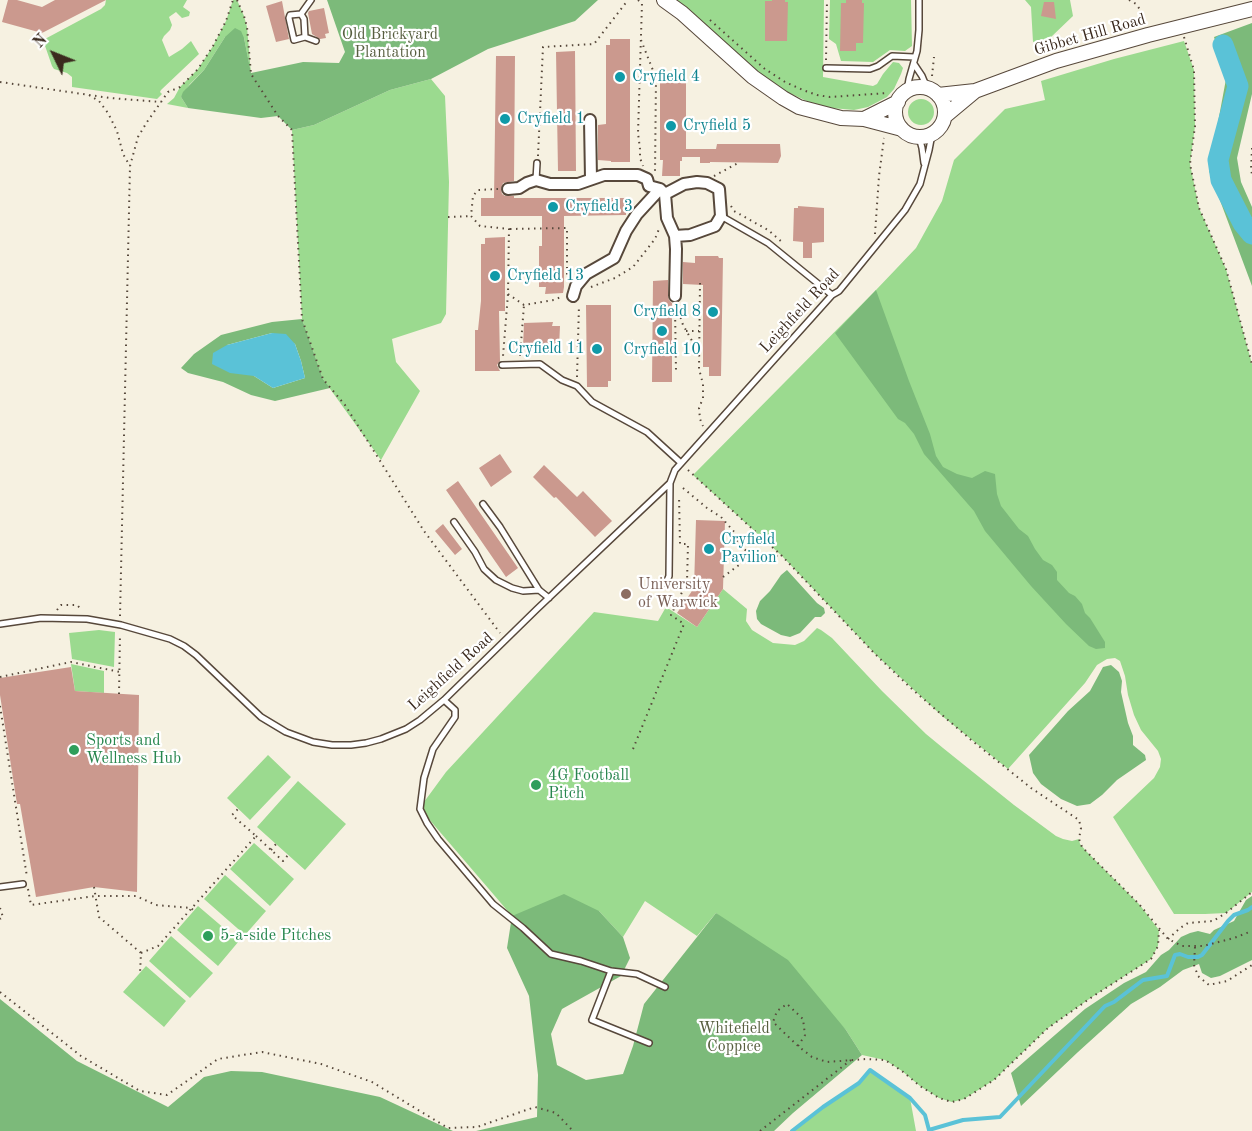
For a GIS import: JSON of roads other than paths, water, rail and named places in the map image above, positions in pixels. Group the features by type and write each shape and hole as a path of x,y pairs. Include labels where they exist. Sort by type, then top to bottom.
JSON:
{"street":[{"path":"664,0 682,13 753,77 799,107 841,118 864,119 902,129"},
{"name":"Gibbet Hill Road","path":"945,116 975,91 1056,61 1252,9"},
{"path":"864,119 883,110 902,97 916,88 932,87 945,108 945,116 938,129 925,136 909,135 902,129 896,116 902,97"},
{"name":"Gibbet Hill Road","path":"932,87 975,91"},
{"path":"590,120 591,179"},
{"path":"508,189 519,189 526,183 536,180 578,184 604,175 638,175 647,179 649,186 663,191"},
{"path":"573,296 576,286 586,274 614,258 626,231 637,214 663,191 697,182 707,183 719,189 721,216 715,226 690,236 675,236"},
{"path":"663,191 667,218 675,236 675,296"}],"lane":[{"path":"290,15 301,14 311,0"},
{"path":"902,97 917,51 919,0"},
{"path":"286,9 290,15 294,40 305,37 316,41"},
{"path":"301,14 304,19 305,37"},
{"path":"826,68 870,69 892,56 914,61 922,76 932,87"},
{"path":"925,136 922,148 925,167"},
{"name":"Leighfield Road","path":"0,624 54,617 87,619 121,625 160,636 184,646 261,717 286,732 313,742 351,745 381,740 406,729 444,700 670,483 675,470 832,295 839,291 913,198 920,184 930,150 925,136"},
{"path":"536,180 537,163"},
{"path":"721,216 767,242 832,295"},
{"path":"502,365 540,364 562,380 577,386 592,402 647,432 681,464"},
{"path":"666,583 669,576 670,483"},
{"path":"483,504 539,590 549,598"},
{"path":"454,522 484,569 496,580 523,591 539,590"},
{"path":"444,700 455,710 454,717 433,749 424,778 420,809 438,839 493,904 551,954 611,970 637,974 665,987"},
{"path":"0,887 23,884"},
{"path":"611,970 592,1020 649,1043"}],"water":[{"path":"272,333 286,334 295,344 305,378 273,388 254,376 230,373 212,364 213,353 227,345"}],"waterway":[{"path":"1223,45 1238,86 1218,160 1221,180 1243,223 1252,234"},
{"path":"792,1131 859,1083 870,1070 910,1098 925,1115 929,1130 963,1120 1000,1117 1105,1006 1143,980 1167,976 1175,955 1188,957 1202,955 1234,915 1252,907"}],"place":[{"name":"Cryfield 4","path":"620,77"},
{"name":"Cryfield 1","path":"505,119"},
{"name":"Cryfield 5","path":"671,126"},
{"name":"Cryfield 3","path":"553,207"},
{"name":"Cryfield 13","path":"495,276"},
{"name":"Cryfield 8","path":"713,312"},
{"name":"Cryfield 10","path":"662,331"},
{"name":"Cryfield 11","path":"597,349"},
{"name":"Cryfield Pavilion","path":"709,549"},
{"name":"University of Warwick","path":"626,594"},
{"name":"Sports and Wellness Hub","path":"74,750"},
{"name":"4G Football Pitch","path":"536,785"},
{"name":"5-a-side Pitches","path":"208,936"}],"park label":[{"name":"Old Brickyard Plantation","path":"390,44"},
{"name":"Whitefield Coppice","path":"734,1038"}]}
